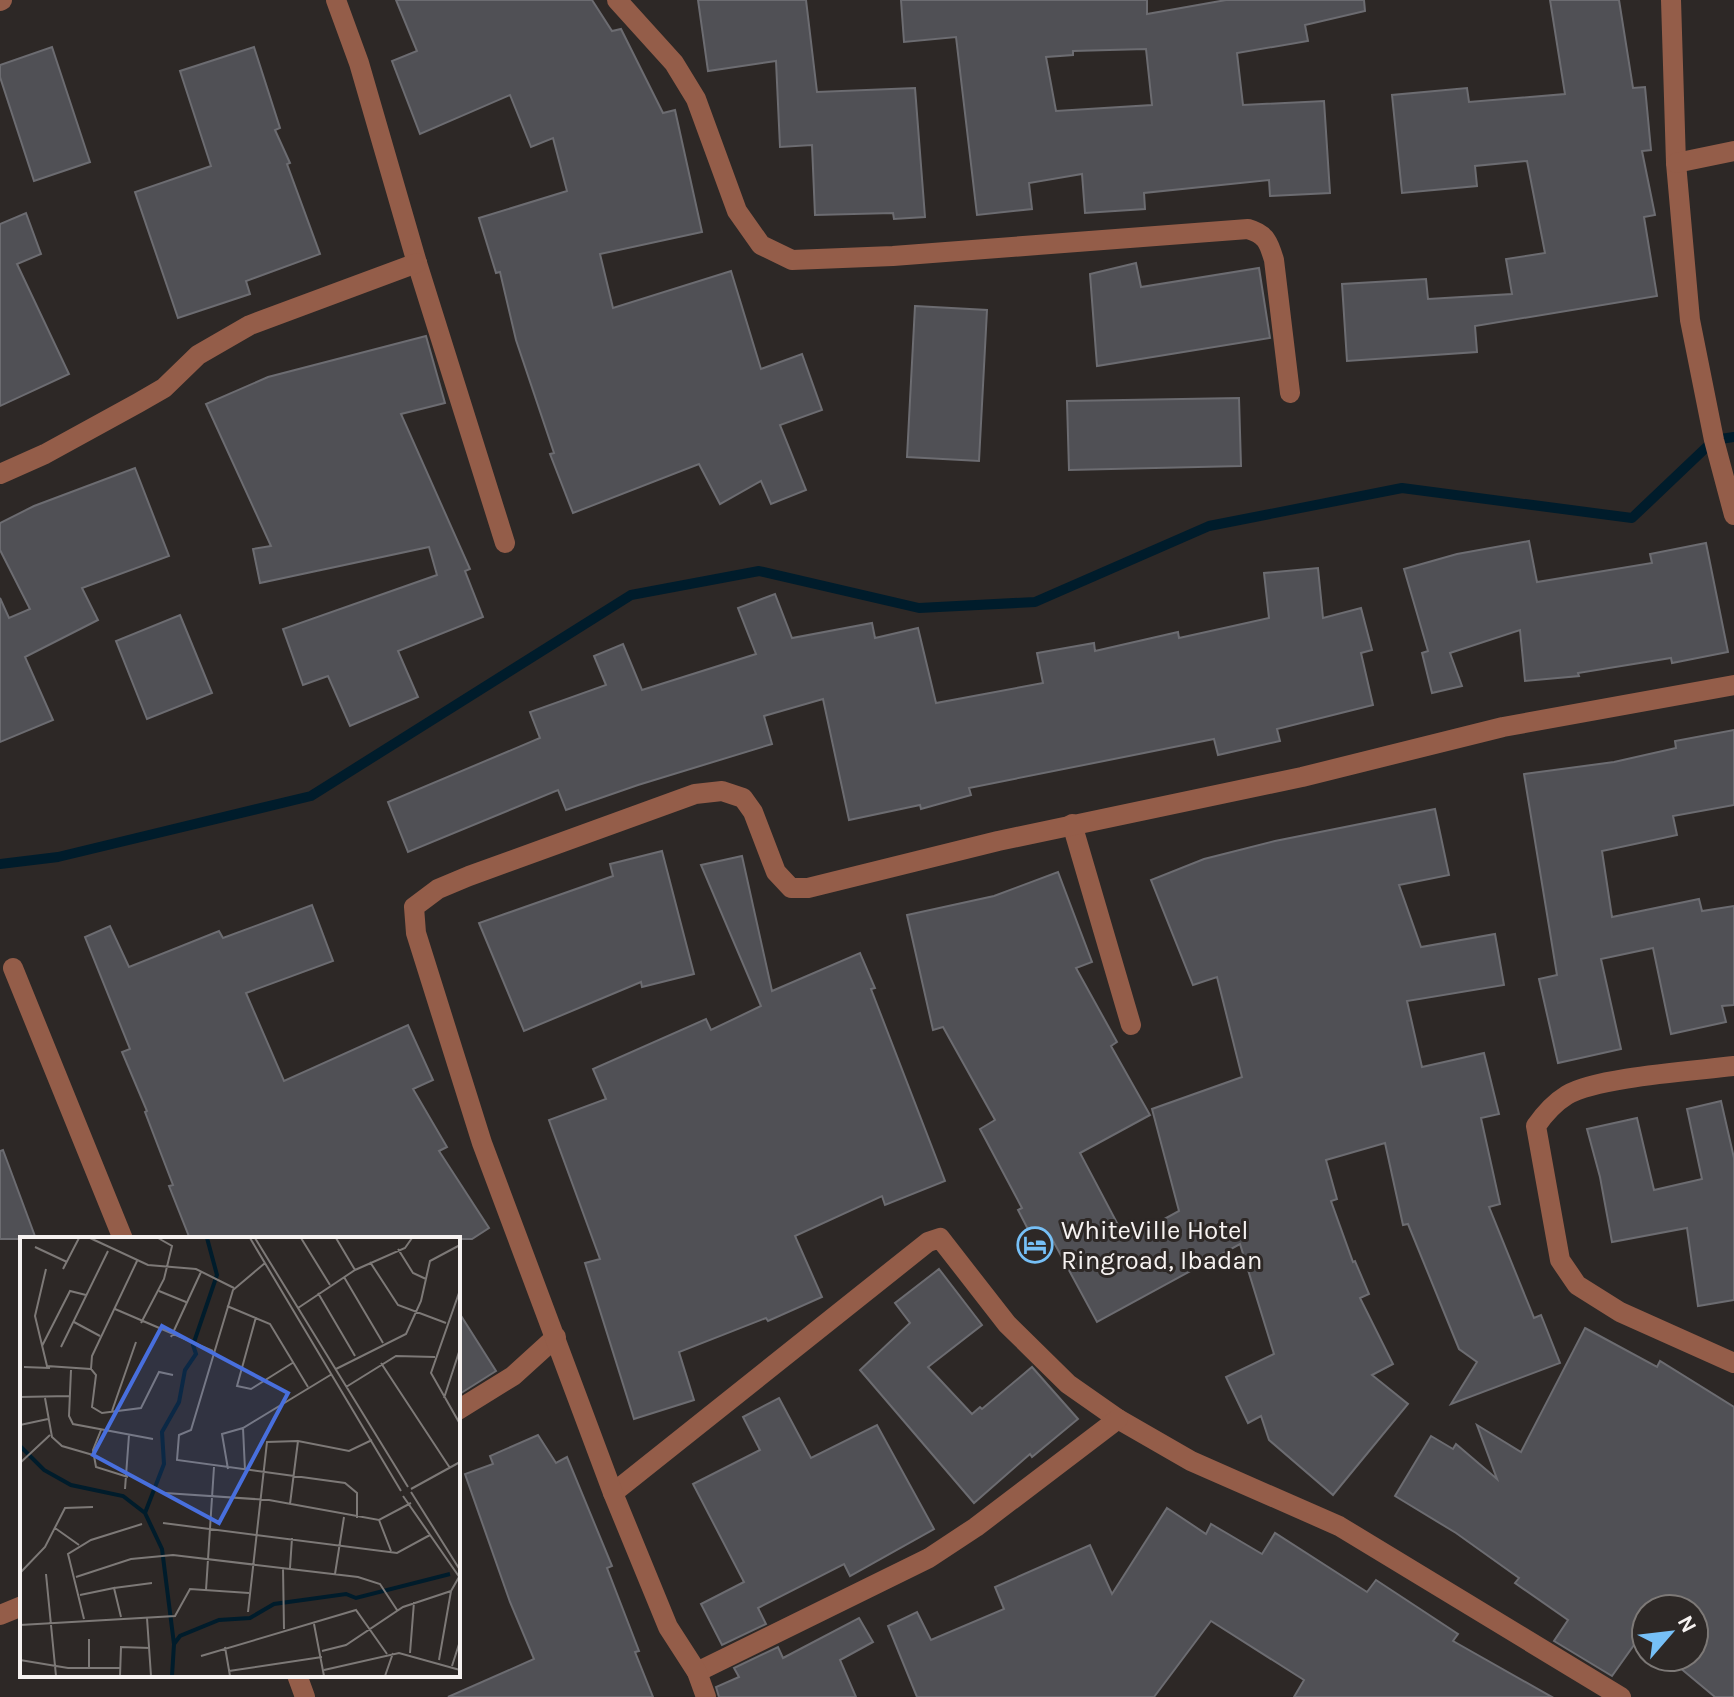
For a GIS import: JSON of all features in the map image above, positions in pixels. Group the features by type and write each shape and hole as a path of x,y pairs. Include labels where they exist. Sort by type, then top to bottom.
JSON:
{"street":[{"path":"336,0 359,63 417,263 505,543"},
{"path":"617,0 674,63 696,99 737,211 761,245 792,260 807,260 1248,229 1259,232 1269,241 1274,260 1290,393"},
{"path":"1671,0 1676,163 1690,320 1719,461 1734,515"},
{"path":"1676,163 1734,151"},
{"path":"0,474 45,454 164,388 198,355 250,325 417,263"},
{"path":"706,1697 697,1672 668,1627 613,1493 482,1143 416,933 414,907 448,884 695,794 722,791 743,798 753,812 776,872 791,888 808,888 1072,824 1302,777 1503,727 1734,685"},
{"path":"1072,824 1131,1025"},
{"path":"13,968 122,1237"},
{"path":"1734,1066 1600,1084 1570,1093 1549,1108 1536,1126 1560,1260 1577,1285 1620,1312 1734,1363"},
{"path":"613,1493 928,1242 940,1238 1007,1324 1068,1384 1118,1419 1191,1461 1339,1526 1621,1697"},
{"path":"460,1409 513,1376 556,1337"},
{"path":"697,1672 929,1558 976,1527 1118,1419"},
{"path":"0,1615 20,1607"},
{"path":"298,1677 305,1697"}],"building":[{"path":"396,0 592,0 612,31 621,29 663,113 675,110 702,232 600,254 613,308 731,271 761,369 802,354 822,410 780,425 806,490 771,504 761,481 720,504 699,464 573,513 550,454 554,453 516,340 500,272 496,273 479,218 567,191 553,138 531,147 510,95 420,134 392,61 417,51"},
{"path":"698,0 806,0 817,92 915,88 925,217 894,219 893,213 815,215 812,145 780,147 776,61 708,71"},
{"path":"901,0 1147,0 1147,14 1226,0 1364,0 1365,11 1305,25 1308,41 1237,53 1243,105 1324,101 1330,193 1270,196 1269,180 1144,193 1145,209 1085,213 1082,174 1029,183 1032,209 977,215 956,37 904,42","holes":["1146,49 1152,105 1056,111 1046,57 1073,55 1073,51"]},
{"path":"1550,0 1619,0 1633,88 1645,87 1651,150 1642,151 1655,215 1644,217 1657,296 1475,326 1477,352 1347,361 1342,284 1426,279 1428,299 1512,294 1506,259 1545,253 1527,161 1475,166 1477,186 1402,193 1392,95 1467,88 1469,102 1565,94"},
{"path":"52,47 90,162 34,181 0,77 0,65"},
{"path":"254,47 280,128 275,130 290,163 287,164 320,254 246,281 250,294 178,318 135,192 211,166 180,71"},
{"path":"26,213 41,254 17,264 69,374 0,406 0,224"},
{"path":"1136,263 1141,287 1259,268 1270,338 1097,366 1090,274"},
{"path":"915,306 987,310 979,461 907,457"},
{"path":"426,336 445,403 401,414 470,569 465,571 483,617 398,651 418,697 350,726 328,676 303,685 283,629 437,575 429,547 260,583 253,549 271,546 206,404 268,377"},
{"path":"1239,398 1241,466 1069,470 1067,401"},
{"path":"135,468 169,556 82,588 98,620 25,657 53,720 0,742 0,598 9,618 30,609 0,550 0,523 34,506"},
{"path":"1529,541 1537,582 1652,563 1650,554 1706,543 1728,652 1672,663 1671,658 1578,673 1579,676 1525,681 1520,630 1450,653 1462,686 1432,693 1422,653 1428,651 1404,569 1457,554"},
{"path":"1318,568 1323,618 1361,608 1372,650 1361,653 1373,705 1277,729 1280,741 1218,755 1214,739 969,788 971,795 921,809 920,805 849,820 823,699 764,716 772,744 566,810 558,790 408,852 388,802 540,738 530,712 606,685 594,656 623,644 642,690 756,654 738,608 775,594 792,638 872,623 875,638 918,628 936,703 1043,683 1037,653 1094,643 1095,651 1178,632 1179,638 1269,618 1264,573"},
{"path":"180,615 212,693 147,719 116,641"},
{"path":"1734,730 1734,805 1673,816 1677,835 1602,851 1612,917 1699,899 1702,911 1734,906 1734,1005 1722,1006 1726,1022 1671,1034 1653,948 1601,959 1621,1049 1558,1063 1539,979 1557,975 1524,774 1614,762 1676,748 1675,741"},
{"path":"1435,809 1449,875 1399,885 1421,947 1495,934 1504,985 1407,1001 1422,1067 1484,1053 1499,1114 1481,1118 1500,1204 1489,1207 1534,1318 1541,1315 1560,1363 1451,1404 1477,1362 1459,1349 1408,1224 1403,1225 1385,1143 1326,1160 1337,1199 1331,1201 1353,1262 1369,1294 1360,1298 1393,1364 1372,1375 1408,1404 1333,1495 1269,1440 1261,1416 1248,1423 1226,1377 1274,1354 1240,1244 1097,1322 1051,1237 1036,1245 1018,1210 1022,1208 980,1129 995,1120 943,1027 933,1030 907,915 994,896 1058,872 1092,962 1076,968 1117,1042 1111,1046 1150,1115 1080,1153 1126,1240 1179,1211 1152,1109 1242,1077 1217,977 1193,985 1151,880 1204,859 1275,841"},
{"path":"662,851 694,974 642,987 641,982 524,1031 479,923 613,876 610,864"},
{"path":"742,856 772,991 860,953 945,1181 885,1205 882,1196 795,1236 822,1297 768,1321 766,1318 679,1352 694,1400 634,1419 585,1263 600,1259 549,1120 606,1099 593,1069 706,1019 711,1030 761,1006 701,865"},
{"path":"312,905 333,961 246,993 284,1081 408,1025 433,1080 413,1089 447,1147 439,1151 489,1228 472,1239 189,1237 169,1186 173,1185 147,1111 122,1052 130,1049 85,937 110,926 129,967 219,931 223,938"},
{"path":"1721,1101 1734,1158 1734,1300 1698,1306 1687,1228 1612,1242 1587,1129 1637,1118 1654,1190 1702,1179 1687,1109"},
{"path":"3,1150 35,1237 0,1239 0,1151"},
{"path":"939,1269 982,1325 928,1367 972,1414 1032,1367 1078,1419 1032,1457 1030,1454 974,1503 860,1370 910,1323 895,1303"},
{"path":"460,1314 496,1371 460,1394"},
{"path":"1585,1328 1657,1367 1660,1361 1734,1407 1734,1697 1715,1697 1686,1673 1710,1673 1710,1593 1630,1593 1630,1651 1612,1676 1554,1641 1568,1620 1515,1583 1519,1578 1456,1533 1395,1496 1431,1436 1453,1449 1456,1444 1497,1479 1477,1425 1521,1452"},
{"path":"779,1398 811,1458 877,1425 934,1529 850,1576 844,1564 758,1608 766,1624 722,1645 701,1604 744,1582 693,1484 760,1450 743,1417"},
{"path":"538,1435 556,1463 567,1457 612,1566 607,1568 653,1697 448,1697 534,1659 510,1602 465,1474 493,1464 490,1456"},
{"path":"1167,1508 1206,1534 1211,1524 1262,1554 1275,1533 1367,1592 1376,1580 1458,1634 1453,1641 1552,1697 1294,1697 1304,1680 1211,1621 1154,1697 917,1697 888,1626 917,1612 931,1640 1004,1609 995,1587 1090,1545 1112,1594"},
{"path":"859,1618 873,1642 840,1660 856,1697 719,1697 716,1687 739,1677 734,1668 778,1647 783,1658"}],"waterway":[{"path":"0,864 58,857 311,796 631,595 759,571 919,608 1035,602 1209,526 1402,488 1632,518 1714,440 1734,437"}],"place":[{"name":"WhiteVille Hotel Ringroad, Ibadan","path":"1035,1245"}]}
